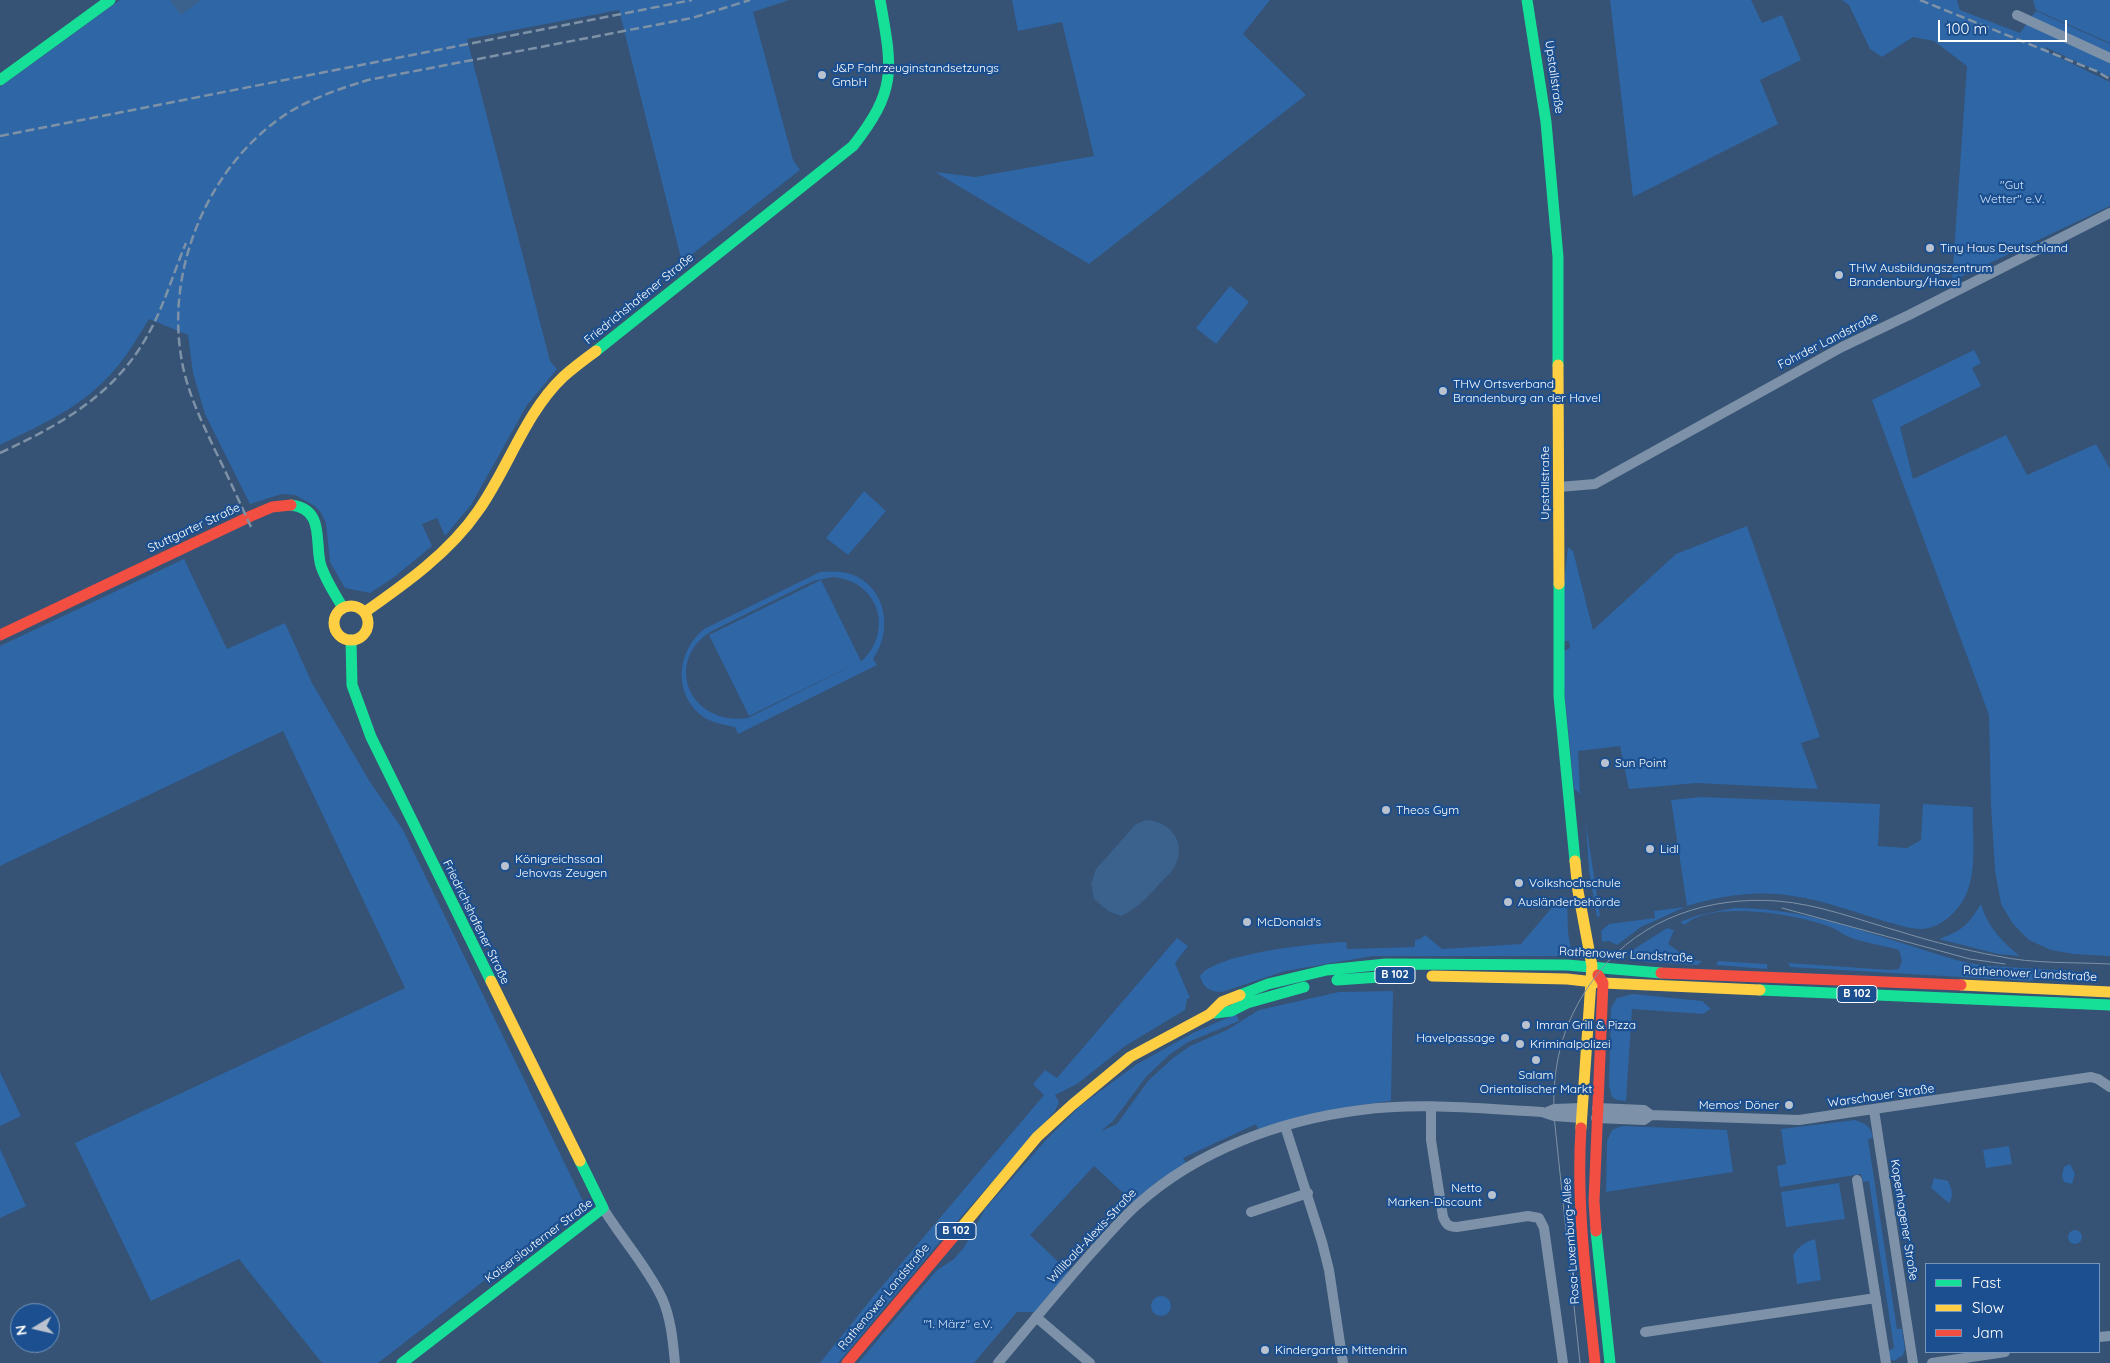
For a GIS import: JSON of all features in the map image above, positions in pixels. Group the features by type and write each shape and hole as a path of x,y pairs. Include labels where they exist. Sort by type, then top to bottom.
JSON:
{"street":[{"path":"0,80 110,0"},
{"name":"Friedrichshafener Straße","path":"365,612 427,564 464,530 492,490 527,425 542,402 563,377 853,146 872,124 885,97 889,79 889,60 880,0"},
{"name":"Upstallstraße","path":"1527,0 1546,122 1558,257 1559,487 1557,603 1560,716 1578,891 1592,966 1590,981"},
{"path":"2017,15 2110,58"},
{"name":"Fohrder Landstraße","path":"1559,487 1595,484 1842,347 2110,213"},
{"name":"Stuttgarter Straße","path":"0,635 242,520 280,505 300,507 314,520 319,536 321,565 343,608"},
{"path":"354,606 365,612 368,621 367,630 360,638 351,640 340,636 334,627 335,616 343,608 354,606"},
{"name":"Friedrichshafener Straße","path":"351,640 352,685 371,737 603,1208"},
{"name":"Rathenower Landstraße","path":"847,1363 1038,1137 1072,1105 1130,1057 1210,1014 1222,1002 1268,984 1327,970 1386,964 1592,966 1640,972 1776,976 2110,992"},
{"name":"Upstallstraße","path":"1592,966 1604,983"},
{"name":"Rathenower Landstraße","path":"1210,1014 1230,1011 1272,995 1337,980 1425,975 2110,1005"},
{"name":"Rosa-Luxemburg-Allee","path":"1590,981 1579,1157 1580,1215 1595,1363"},
{"name":"Rosa-Luxemburg-Allee","path":"1604,983 1594,1201 1596,1237 1610,1363"},
{"name":"Warschauer Straße","path":"1597,1113 1644,1110 1651,1115 1799,1120 2091,1077 2110,1087"},
{"name":"Rosa-Luxemburg-Allee","path":"1431,1107 1431,1140 1443,1216 1446,1224 1449,1227 1457,1227 1528,1216 1539,1218 1544,1228 1563,1363"},
{"name":"Willibald-Alexis-Straße","path":"998,1363 1036,1317 1136,1205 1181,1170 1246,1140 1285,1126 1361,1110 1431,1107 1547,1112 1554,1109 1582,1113"},
{"name":"Kopenhagener Straße","path":"1874,1110 1913,1363"},
{"path":"1582,1113 1597,1113"},
{"path":"1285,1126 1308,1193 1329,1270 1343,1363"},
{"path":"1857,1180 1886,1363"},
{"path":"1251,1212 1308,1193"},
{"name":"Kaiserslauterner Straße","path":"402,1363 603,1208 651,1278 663,1300 670,1326 676,1363"},
{"path":"1645,1332 1876,1298"},
{"path":"1036,1317 1090,1363"},
{"path":"1932,1363 1997,1353"}],"green space":[{"path":"120,0 789,0 753,12 793,160 800,170 682,262 619,10 467,39 550,361 557,369 527,405 471,505 445,536 437,518 422,524 432,546 393,578 370,593 345,588 330,562 326,523 315,506 295,495 282,494 250,504 205,414 193,373 188,335 149,319 121,362 90,394 66,411 0,445 0,87"},
{"path":"1012,0 1270,0 1243,34 1306,95 1089,264 935,172 975,177 1094,156 1062,22 1018,31"},
{"path":"1610,0 1751,0 1762,23 1782,15 1801,60 1760,80 1778,124 1633,197"},
{"name":"\"Gut Wetter\" e.V.","path":"1842,0 1957,0 1960,10 2020,33 2036,11 2110,44 2110,77 2045,47 2050,53 2110,82 2110,206 1952,281 1967,66 1934,41 1913,37 1882,57 1870,49 1849,5"},
{"path":"2033,0 2110,0 2110,43 2036,10"},
{"path":"1230,286 1249,302 1216,344 1196,328"},
{"path":"1974,350 1981,363 1972,368 1981,386 1900,427 1913,479 2006,435 2027,475 2096,444 2110,469 2110,956 2074,954 2051,950 2029,940 2013,924 2001,904 1995,870 1989,715 1872,400"},
{"path":"864,491 886,511 848,555 826,538"},
{"path":"1747,526 1820,737 1801,743 1818,789 1697,783 1629,789 1620,746 1578,751 1580,794 1574,788 1562,652 1570,648 1569,641 1562,641 1563,591 1568,547 1573,551 1593,630 1676,554"},
{"path":"184,559 227,649 285,623 312,683 370,782 403,830 584,1203 378,1363 322,1363 239,1259 151,1301 75,1143 405,988 283,731 0,866 0,646"},
{"path":"828,571 851,574 863,580 879,599 884,623 883,636 873,659 877,665 738,734 735,727 708,720 694,709 687,698 683,686 683,661 695,639 704,629 820,572","holes":["833,577 848,580 861,587 870,597 876,608 879,621 878,635 872,648 863,660 748,718 727,718 710,712 697,701 689,688 686,673 689,657 698,642 714,630 813,581"]},
{"path":"821,580 861,661 749,716 709,635"},
{"path":"1701,797 1880,804 1878,846 1907,848 1921,840 1923,804 1973,807 1974,853 1969,887 1962,903 1953,914 1935,926 1921,929 1902,926 1815,900 1779,894 1739,895 1687,906 1671,800"},
{"path":"1586,824 1600,916 1597,917 1589,870"},
{"path":"1567,897 1568,932 1571,950 1566,956 1373,956 1285,971 1222,992 1208,989 1203,984 1200,976 1210,968 1225,961 1245,955 1313,944 1346,942 1347,949 1415,947 1415,940 1425,935 1442,949 1521,944 1560,898"},
{"path":"1981,904 1987,919 1996,933 2020,956 1998,954 1939,939 1964,926"},
{"path":"1685,907 1641,927 1617,945 1609,941 1602,942 1601,931 1609,924 1655,918 1654,911"},
{"path":"1734,908 1764,909 1823,920 1968,963 2074,971 2074,976 2055,976 2029,981 1790,967 1788,963 1891,970 1899,969 1902,961 1899,950 1853,938 1819,923 1779,914 1735,911 1698,917 1685,925 1680,922 1699,915"},
{"path":"1667,928 1674,930 1668,944 1691,960 1702,961 1698,965 1644,962 1628,953"},
{"path":"1177,938 1188,946 1175,963 1190,998 1187,999 1185,1010 1125,1046 1077,1084 1055,1095 1059,1102 1055,1111 953,1226 838,1363 820,1363 872,1298 1044,1095 1033,1084 1045,1070 1057,1078"},
{"path":"1718,961 1767,964 1767,969 1716,965"},
{"name":"\"1. März\" e.V.","path":"1393,991 1391,1101 1308,1115 1259,1131 1256,1124 1183,1158 1186,1163 1155,1183 1133,1202 1094,1166 1030,1235 1069,1272 1035,1312 1017,1312 974,1363 858,1363 937,1270 954,1259 965,1246 985,1209 1046,1140 1080,1106 1137,1064 1193,1033 1236,1014 1239,1021 1188,1042 1169,1055 1146,1077 1113,1121 1101,1131 1117,1124 1148,1081 1173,1058 1190,1046 1227,1030 1259,1010 1339,992"},
{"path":"1633,994 1702,1001 1711,1009 1703,1014 1632,1009 1626,1101 1617,1100 1612,1097 1609,1085 1611,1008 1617,998"},
{"path":"0,1072 21,1116 0,1126"},
{"path":"1855,1120 1867,1126 1873,1138 1868,1139 1897,1329 1902,1329 1905,1349 1903,1355 1894,1361 1889,1358 1888,1351 1894,1348 1869,1181 1863,1182 1861,1174 1780,1187 1777,1166 1786,1164 1781,1129"},
{"path":"1622,1126 1727,1130 1733,1172 1606,1192 1607,1141 1612,1130"},
{"path":"2009,1146 2012,1164 1986,1168 1983,1150"},
{"path":"0,1149 26,1206 0,1218"},
{"path":"2070,1164 2075,1174 2072,1184 2064,1182 2062,1176 2064,1167"},
{"path":"1934,1178 1948,1181 1952,1192 1949,1203 1931,1188"},
{"path":"1839,1183 1845,1219 1786,1227 1781,1192"},
{"path":"2075,1230 2080,1232 2082,1237 2080,1242 2075,1244 2070,1242 2068,1237 2070,1232"},
{"path":"1815,1239 1821,1280 1797,1284 1793,1255 1802,1245"},
{"path":"1161,1296 1168,1299 1171,1306 1168,1313 1161,1316 1154,1313 1151,1306 1154,1299"}],"shaded area":[{"path":"170,0 201,0 181,15"},
{"path":"1146,820 1163,824 1169,829 1178,842 1178,857 1173,870 1150,895 1134,909 1121,916 1108,911 1094,899 1091,884 1096,869 1136,824"}],"tram line":[{"path":"1580,1363 1554,1116 1555,1076 1563,1040 1577,1006 1599,972 1616,953 1636,937 1657,924 1679,914 1703,907 1727,902 1777,901 1808,905 1935,942 2011,959 2039,962 2110,964"},
{"path":"1782,908 1970,959 2005,964"}],"railway":[{"path":"0,136 692,0"},
{"path":"251,527 190,392 183,368 178,323 180,290 186,258 197,226 211,196 229,168 251,143 275,122 296,108 332,92 368,80 692,18 750,0"},
{"path":"1920,0 2096,71 2110,79"},
{"path":"0,453 47,429 90,402 126,367 142,345 155,321 186,243"}],"traffic: fast":[{"path":"0,80 110,0"},
{"path":"596,351 853,146 878,109 888,77 889,61 880,0"},
{"path":"1527,0 1546,122 1558,257 1558,365"},
{"path":"291,505 302,508 314,520 321,566 343,608"},
{"path":"1559,584 1559,696 1575,861"},
{"path":"351,640 352,685 371,737 491,981"},
{"path":"1240,995 1268,984 1327,970 1386,964 1567,965 1661,973"},
{"path":"1337,980 1408,975"},
{"path":"1215,1013 1231,1011 1247,1003 1304,987"},
{"path":"1760,990 2110,1005"},
{"path":"402,1363 603,1208 580,1161"},
{"path":"1596,1231 1610,1363"}],"traffic: slow":[{"path":"365,612 426,566 467,526 489,495 538,407 563,377 596,351"},
{"path":"1558,365 1559,584"},
{"path":"351,606 358,607 363,611 367,616 368,623 367,630 363,635 358,639 351,640 344,639 339,635 335,630 334,623 335,616 339,611 344,607 351,606"},
{"path":"1575,861 1578,891 1592,966 1581,1128"},
{"path":"1432,976 1567,979 1603,983 1760,990"},
{"path":"491,981 580,1161"},
{"path":"1961,985 2110,992"},
{"path":"961,1228 1037,1137 1072,1105 1130,1057 1210,1014 1222,1002 1240,995"}],"traffic: jam":[{"path":"0,635 251,516 272,507 291,505"},
{"path":"1661,973 1961,985"},
{"path":"1596,1231 1594,1201 1603,983 1598,975"},
{"path":"1581,1128 1581,1217 1595,1363"},
{"path":"847,1363 961,1228"}],"place":[{"name":"J&P Fahrzeuginstandsetzungs GmbH","path":"822,75"},
{"name":"Tiny Haus Deutschland","path":"1930,248"},
{"name":"THW Ausbildungszentrum Brandenburg/Havel","path":"1839,275"},
{"name":"THW Ortsverband Brandenburg an der Havel","path":"1443,391"},
{"name":"Sun Point","path":"1605,763"},
{"name":"Theos Gym","path":"1386,810"},
{"name":"Lidl","path":"1650,849"},
{"name":"Königreichssaal Jehovas Zeugen","path":"505,866"},
{"name":"Volkshochschule","path":"1519,883"},
{"name":"Ausländerbehörde","path":"1508,902"},
{"name":"McDonald's","path":"1247,922"},
{"name":"Imran Grill & Pizza","path":"1526,1025"},
{"name":"Havelpassage","path":"1505,1038"},
{"name":"Kriminalpolizei","path":"1520,1044"},
{"name":"Salam Orientalischer Markt","path":"1536,1060"},
{"name":"Memos' Döner","path":"1789,1105"},
{"name":"Netto Marken-Discount","path":"1492,1195"},
{"name":"Kindergarten Mittendrin","path":"1265,1350"}]}
